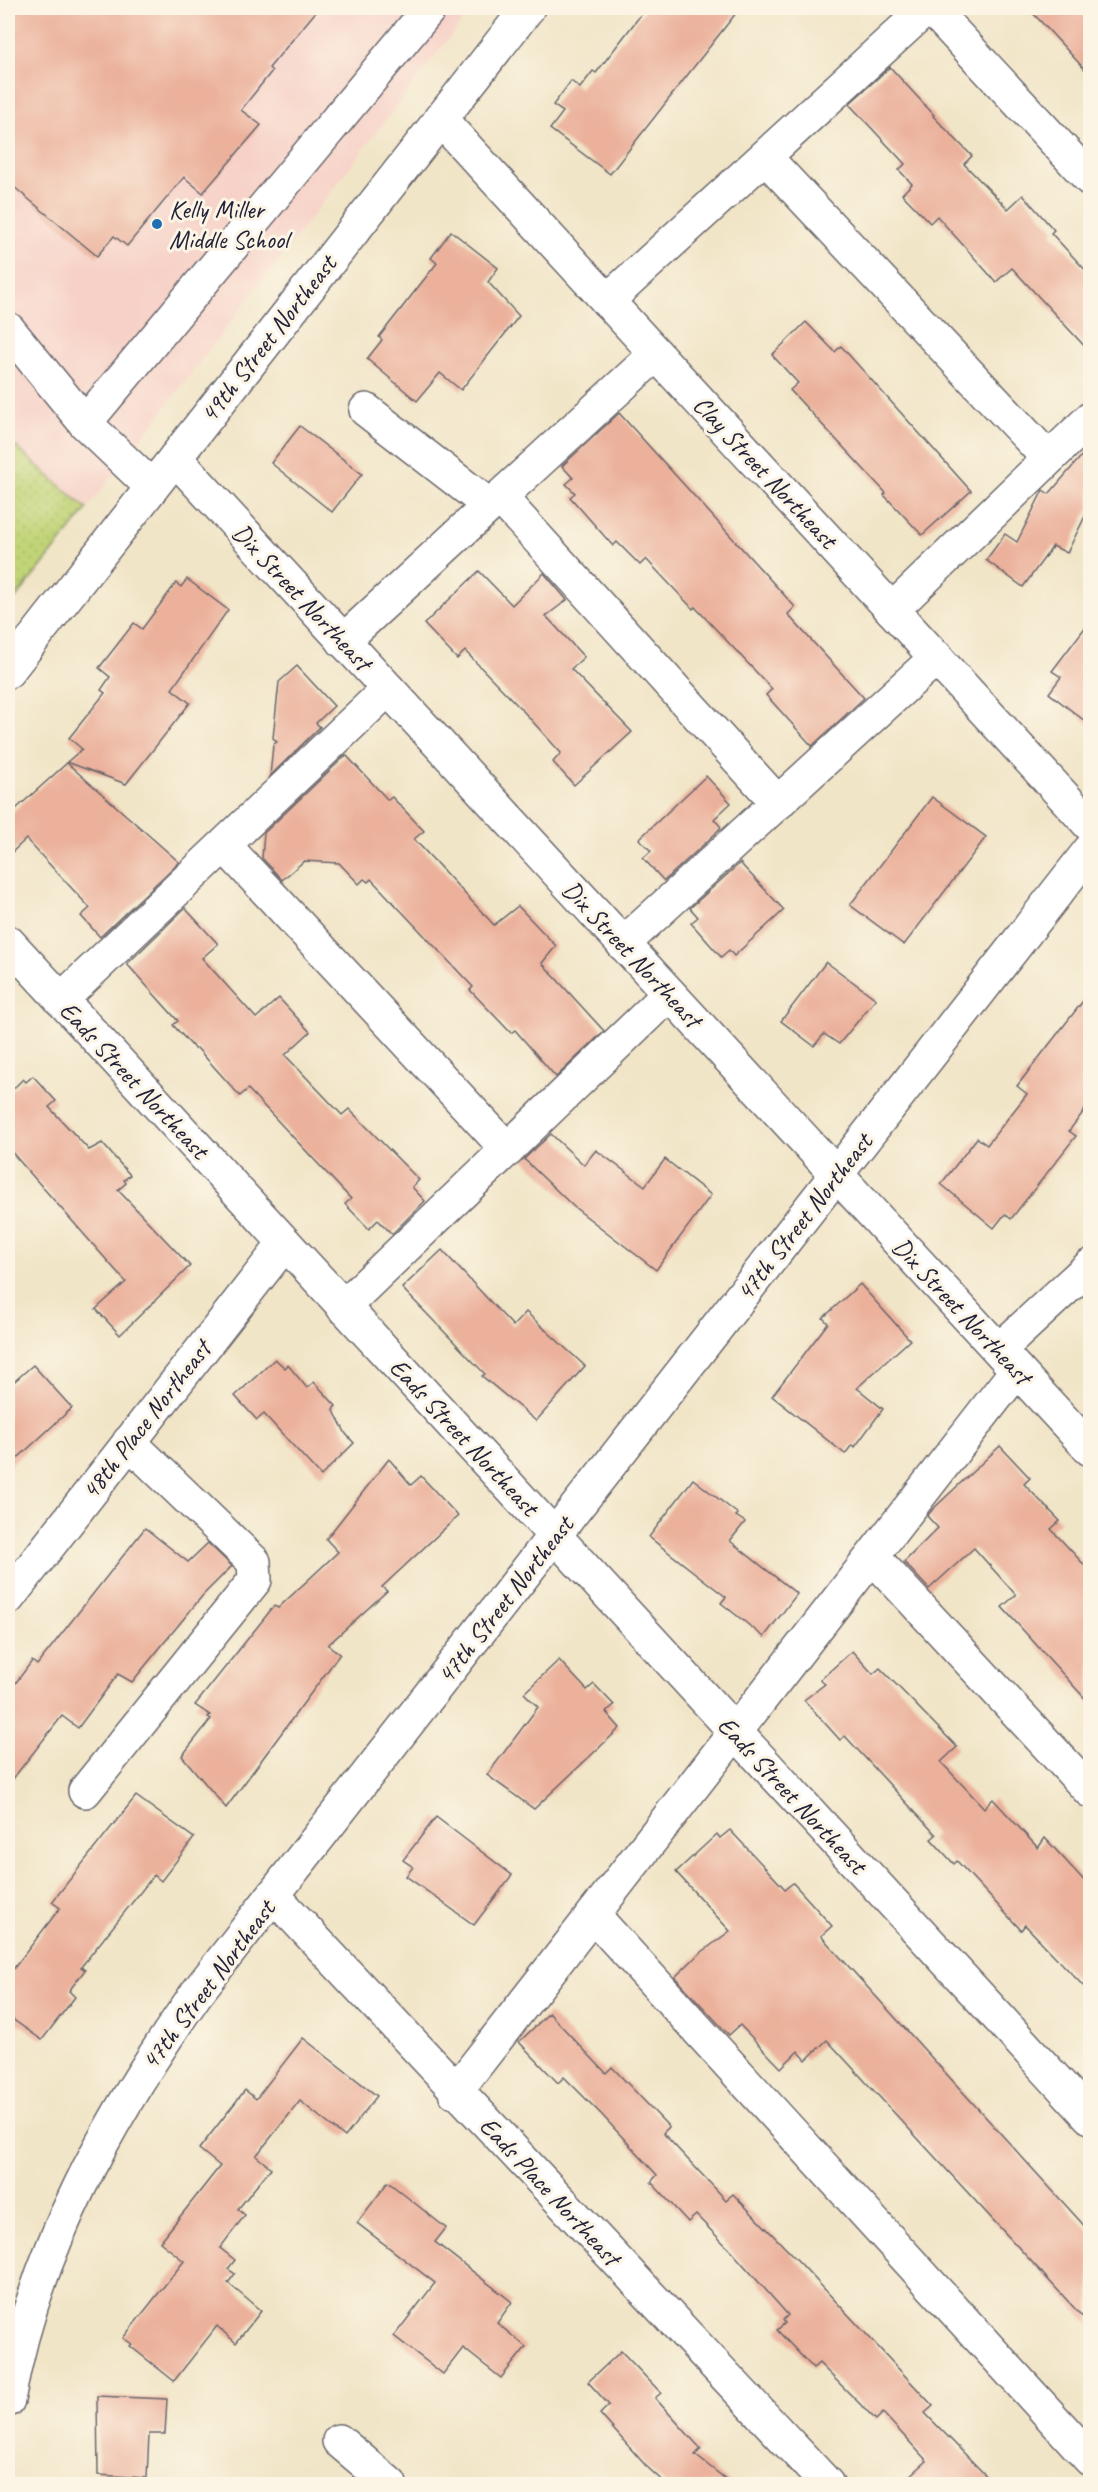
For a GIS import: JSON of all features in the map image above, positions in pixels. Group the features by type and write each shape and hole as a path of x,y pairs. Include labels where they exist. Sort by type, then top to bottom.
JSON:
{"street":[{"path":"85,423 430,8"},
{"name":"49th Street Northeast","path":"8,671 528,8"},
{"path":"607,301 929,8 1090,179"},
{"name":"Clay Street Northeast","path":"440,119 1090,825"},
{"path":"765,157 1048,458"},
{"path":"8,329 85,423 152,487"},
{"path":"343,641 656,354"},
{"path":"366,410 477,495 494,502 778,802"},
{"path":"892,610 1090,419"},
{"name":"Dix Street Northeast","path":"175,458 1090,1449"},
{"path":"623,944 937,657"},
{"path":"61,1000 388,689"},
{"path":"225,846 508,1150"},
{"name":"47th Street Northeast","path":"8,2400 22,2340 47,2264 72,2203 123,2104 172,2027 1090,850"},
{"name":"Eads Street Northeast","path":"8,942 1090,2118"},
{"path":"343,1307 669,994"},
{"name":"48th Place Northeast","path":"8,1598 285,1243"},
{"path":"455,2092 873,1557 1008,1360 1090,1266"},
{"path":"85,1791 255,1580 254,1562 129,1442"},
{"path":"873,1557 1090,1791"},
{"name":"Eads Place Northeast","path":"274,1896 455,2092 827,2484"},
{"path":"593,1915 1090,2460"},
{"path":"339,2441 390,2484"}],"shaded area":[{"name":"Kelly Miller Middle School","path":"8,8 472,8 87,509 8,440"}],"green space":[{"path":"8,440 87,509 8,608"}],"building":[{"path":"8,8 319,8 269,68 272,71 241,110 261,125 203,193 184,177 127,246 114,236 97,256 8,182"},
{"path":"646,8 740,8 610,174 550,129 563,112 553,105 571,81 580,88 593,71 596,73"},
{"path":"1028,8 1090,8 1090,75 1044,25"},
{"path":"890,67 972,156 964,164 1008,209 1023,195 1054,230 1051,233 1090,275 1090,352 1012,268 996,282 937,216 930,223 902,194 912,184 899,170 905,164 849,104"},
{"path":"451,231 498,268 488,282 519,316 461,390 440,373 417,401 367,359 382,340 379,337 437,263 431,258"},
{"path":"806,322 835,352 841,346 971,491 922,535 790,390 798,383 772,355"},
{"path":"619,413 795,607 788,614 790,617 864,698 812,746 766,695 772,689 695,607 693,609 646,559 640,565 617,542 613,546 570,497 575,493 566,484 573,478 562,466"},
{"path":"300,426 362,474 332,512 271,463"},
{"path":"1090,446 1090,506 1067,553 1053,546 1023,587 986,560 1005,534 1017,542 1043,490 1049,494"},
{"path":"479,571 512,605 544,573 567,600 546,616 584,657 571,669 632,732 574,785 553,762 561,753 524,712 465,651 457,659 424,624"},
{"path":"187,579 228,610 172,689 190,703 126,784 67,762 82,749 69,738 105,693 101,690 110,677 99,668 134,623 142,629 176,583 181,587"},
{"path":"1090,621 1090,725 1049,693 1061,677 1052,671"},
{"path":"297,666 334,706 316,723 320,727 270,776 273,745 277,742 273,738 279,682"},
{"path":"346,755 388,800 392,797 424,831 414,839 494,925 518,906 556,946 542,963 604,1031 556,1077 515,1030 511,1033 470,990 473,987 371,879 368,882 364,879 359,884 339,863 304,861 282,880 262,858 264,833"},
{"path":"67,763 179,862 100,937 81,916 90,908 26,839 8,856 8,816"},
{"path":"706,776 731,803 714,819 721,827 664,881 643,858 651,851 639,839"},
{"path":"932,797 986,837 904,945 850,905"},
{"path":"740,863 784,910 734,956 729,950 721,957 691,923 698,917 690,908"},
{"path":"185,908 218,944 202,958 256,1018 279,998 310,1032 285,1055 342,1115 349,1109 419,1180 412,1187 425,1201 392,1234 378,1220 369,1229 345,1204 351,1199 248,1089 240,1096 173,1025 178,1021 127,964"},
{"path":"826,962 876,999 839,1044 824,1034 814,1046 781,1021"},
{"path":"1090,992 1090,1103 1069,1131 1076,1136 1011,1219 1005,1214 994,1228 941,1184 977,1138 987,1145 1027,1094 1017,1086"},
{"path":"33,1076 56,1101 49,1107 89,1150 102,1143 130,1175 124,1180 126,1183 118,1190 190,1266 120,1335 96,1309 126,1282 8,1148 8,1094 23,1079 26,1082"},
{"path":"551,1134 584,1165 596,1150 645,1186 665,1159 711,1195 656,1270 574,1207 524,1159"},
{"path":"442,1250 513,1326 526,1312 585,1366 536,1421 482,1376 485,1374 402,1288"},
{"path":"860,1284 910,1340 857,1388 883,1409 855,1447 852,1445 845,1454 772,1396 828,1323 823,1318"},
{"path":"275,1359 285,1368 288,1365 307,1388 314,1382 336,1406 333,1409 346,1434 354,1443 321,1476 264,1414 257,1420 235,1396"},
{"path":"33,1365 72,1408 8,1467 8,1387"},
{"path":"1000,1446 1030,1478 1024,1484 1060,1521 1051,1529 1090,1571 1090,1704 1002,1607 1016,1595 974,1548 929,1589 904,1562 938,1528 927,1516"},
{"path":"389,1459 411,1485 421,1476 458,1516 382,1587 387,1591 328,1645 340,1654 226,1808 182,1756 211,1719 208,1717 210,1715 195,1705 274,1606 278,1608 338,1552 326,1539"},
{"path":"693,1479 745,1522 730,1541 797,1594 764,1637 721,1603 726,1597 649,1537"},
{"path":"145,1528 188,1562 208,1543 232,1566 203,1595 132,1682 118,1674 78,1728 62,1716 8,1785 8,1693 32,1661 37,1665"},
{"path":"852,1651 873,1674 880,1668 957,1747 941,1762 984,1808 993,1799 1038,1848 1045,1838 1090,1887 1090,1993 1025,1925 1021,1930 957,1861 954,1864 931,1839 936,1835 845,1736 840,1740 804,1700 825,1684 820,1680"},
{"path":"559,1660 587,1690 594,1684 614,1705 606,1712 620,1728 534,1809 487,1775 538,1707 524,1693"},
{"path":"136,1796 194,1838 161,1881 154,1875 81,1967 85,1970 69,1991 75,1997 42,2040 8,2016 8,1976 60,1908 52,1902"},
{"path":"436,1817 512,1875 474,1925 406,1876 413,1867 403,1860"},
{"path":"730,1830 785,1889 793,1883 832,1926 821,1936 1090,2232 1090,2325 827,2040 806,2060 798,2051 781,2068 740,2025 729,2035 675,1977 698,1955 730,1931 676,1872 717,1834 720,1838"},
{"path":"549,2013 606,2073 612,2067 669,2127 663,2133 726,2200 733,2194 802,2265 933,2406 925,2413 994,2484 901,2484 927,2461 883,2413 876,2420 819,2363 813,2368 777,2330 785,2323 783,2320 788,2315 733,2253 696,2215 688,2222 651,2182 657,2175 602,2115 564,2077 558,2083 519,2042"},
{"path":"303,2038 377,2096 345,2137 300,2101 256,2156 271,2168 238,2209 245,2215 220,2248 235,2260 228,2269 235,2274 228,2283 261,2311 236,2343 217,2326 174,2381 123,2338 184,2261 160,2242 220,2166 199,2149 245,2090 256,2099"},
{"path":"388,2182 446,2228 435,2242 512,2302 497,2323 526,2347 501,2378 463,2348 443,2374 394,2336 435,2283 357,2223"},
{"path":"621,2351 661,2393 655,2398 701,2449 695,2455 732,2484 666,2484 646,2466 600,2414 609,2405 588,2382"},
{"path":"97,2396 167,2399 165,2434 149,2434 147,2478 98,2475"}],"place":[{"name":"Kelly Miller Middle School","path":"157,224"}]}
